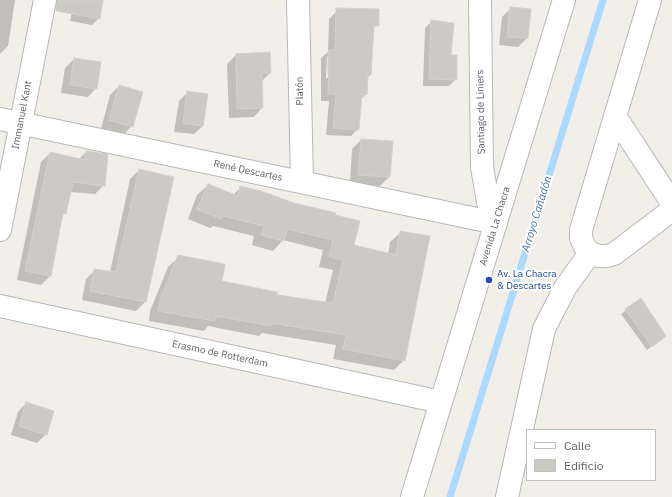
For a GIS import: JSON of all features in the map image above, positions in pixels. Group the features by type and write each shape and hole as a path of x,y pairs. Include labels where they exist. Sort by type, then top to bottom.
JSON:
{"street":[{"name":"Immanuel Kant","path":"0,230 10,121 45,0"},
{"name":"Platón","path":"298,0 302,182"},
{"name":"Santiago de Liniers","path":"480,0 482,167 488,202 496,223"},
{"name":"Avenida La Chacra","path":"412,497 564,0"},
{"path":"650,0 581,230 581,238 584,247 590,253 599,256 614,254 672,210"},
{"path":"615,116 672,204"},
{"name":"René Descartes","path":"10,121 496,223"},
{"path":"507,497 544,329 565,288 590,253"},
{"name":"Erasmo de Rotterdam","path":"0,306 441,402"}],"building":[{"path":"57,0 103,0 100,19 56,11"},
{"path":"510,7 531,9 528,38 507,37"},
{"path":"336,8 379,9 379,26 374,26 371,75 368,75 367,95 362,94 359,130 333,128 336,94 328,94 328,50 335,50"},
{"path":"431,20 454,23 451,55 457,55 457,80 429,79"},
{"path":"270,52 271,73 262,74 263,108 237,109 236,54"},
{"path":"74,58 101,62 97,89 70,85"},
{"path":"119,85 143,92 133,127 109,120"},
{"path":"187,91 208,94 203,126 183,123"},
{"path":"361,139 393,141 390,177 358,175"},
{"path":"86,151 108,154 105,186 73,182 66,214 63,213 51,276 25,271 50,152 85,160"},
{"path":"139,169 174,177 146,302 90,291 94,269 116,272"},
{"path":"208,184 238,196 240,186 261,191 294,203 336,213 335,215 360,221 354,245 396,255 400,231 430,236 405,361 343,349 346,335 271,323 271,326 216,316 215,321 158,311 160,300 178,255 225,264 222,281 277,292 277,295 333,303 343,260 329,257 333,240 287,229 284,241 261,235 264,226 223,216 221,219 197,209"},
{"path":"641,298 666,336 652,347 625,309"},
{"path":"26,402 54,411 47,435 19,426"}],"waterway":[{"name":"Arroyo Cañadón","path":"450,497 603,0"}],"place":[{"name":"Av. La Chacra & Descartes","path":"489,280"}]}
